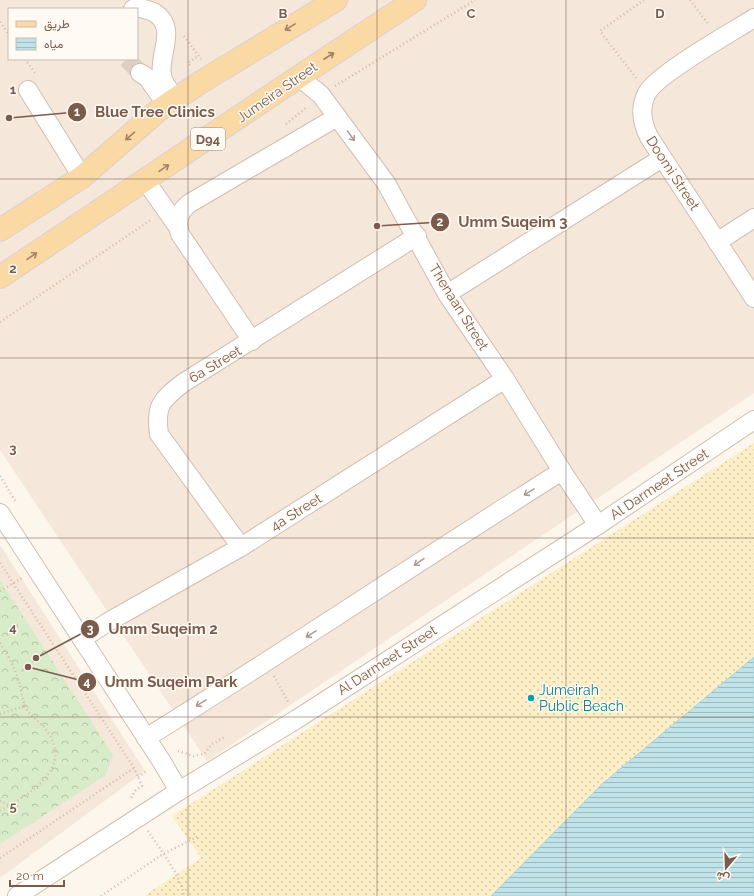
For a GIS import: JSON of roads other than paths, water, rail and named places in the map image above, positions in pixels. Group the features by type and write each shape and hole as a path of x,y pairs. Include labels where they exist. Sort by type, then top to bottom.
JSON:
{"main road":[{"path":"0,230 82,177 171,102 212,74 336,0"},
{"name":"Jumeira Street","path":"0,277 298,76 415,0"}],"street":[{"path":"135,8 137,7 155,14 164,24 167,36 161,67 162,76 171,102"},
{"name":"Doomi Street","path":"754,18 661,78 647,93 644,102 642,120 648,137 754,298"},
{"path":"140,73 147,77 171,102"},
{"name":"Thenaan Street","path":"298,76 321,95 386,183 417,236 447,294 506,379 562,472 598,525"},
{"path":"28,90 82,177"},
{"path":"252,341 180,234 178,220 184,207 337,117"},
{"path":"447,294 662,158"},
{"path":"145,180 178,227"},
{"path":"717,242 754,218"},
{"name":"6a Street","path":"240,547 159,434 157,421 159,408 162,401 183,383 417,236"},
{"name":"4a Street","path":"82,639 108,622 240,547 506,379"},
{"name":"Al Darmeet Street","path":"17,896 179,791 297,719 598,525 754,420"},
{"path":"146,738 369,597 435,551 562,472"},
{"path":"0,513 179,791"}],"water":[{"path":"754,657 754,896 491,896 602,784"}],"tunnel":[{"path":"128,60 140,73"}],"place":[{"name":"Blue Tree Clinics","path":"9,118"},
{"name":"Umm Suqeim 3","path":"377,226"},
{"name":"Umm Suqeim 2","path":"36,658"},
{"name":"Umm Suqeim Park","path":"28,667"},
{"name":"Jumeirah Public Beach","path":"531,698"}]}
